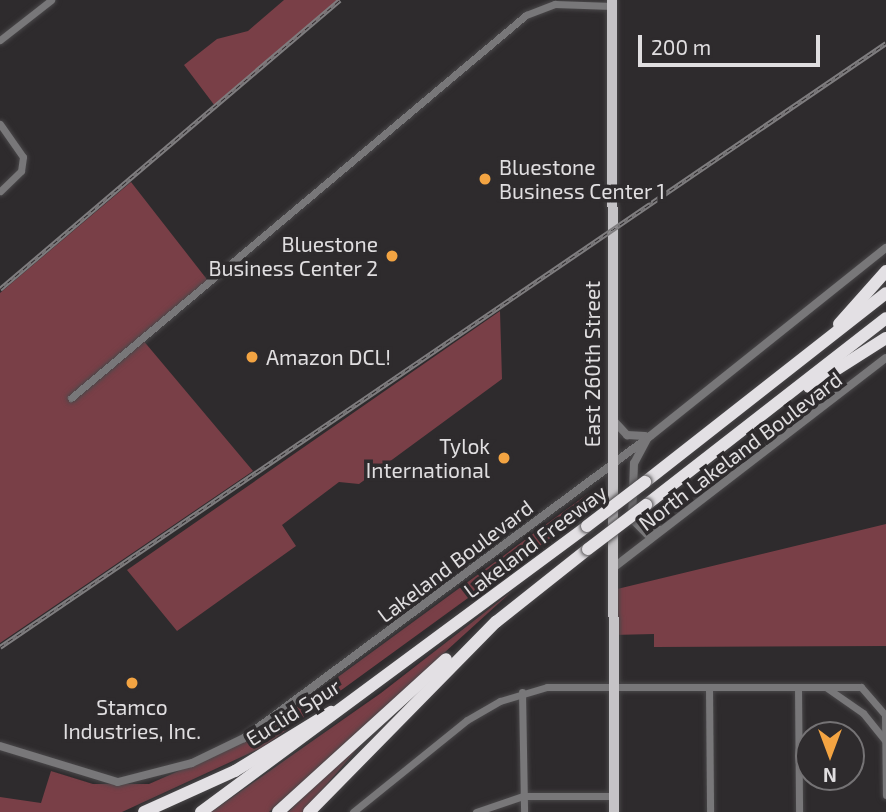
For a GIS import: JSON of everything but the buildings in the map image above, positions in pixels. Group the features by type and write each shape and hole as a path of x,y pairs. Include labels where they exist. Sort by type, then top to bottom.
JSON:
{"highway":[{"path":"810,356 886,271"},
{"name":"Lakeland Freeway","path":"201,812 587,526 810,356 886,293"},
{"name":"Lakeland Freeway","path":"309,812 496,622 886,318"},
{"path":"778,404 886,338"},
{"path":"278,812 415,686 496,622"},
{"name":"Euclid Spur","path":"144,812 265,754 452,627"}],"main road":[{"name":"East 260th Street","path":"612,3 611,464 614,812"}],"street":[{"path":"0,40 51,0"},
{"path":"72,398 526,15 555,4 612,3"},
{"path":"0,124 17,145 21,171 0,191"},
{"name":"Lakeland Boulevard","path":"0,746 118,782 192,763 297,702 650,436 886,248"},
{"name":"North Lakeland Boulevard","path":"612,568 886,358"},
{"path":"612,419 627,435 650,436 634,463 632,519 647,534 668,527"},
{"path":"353,812 467,720 522,692 613,686 861,687 877,698 885,740 886,795"},
{"path":"798,687 799,812"},
{"path":"709,688 710,812"},
{"path":"826,688 863,713 885,740"},
{"path":"522,692 524,812"},
{"path":"476,812 523,796 614,796"}],"shaded area":[{"path":"284,0 340,0 215,106 184,65 217,39 248,31"},
{"path":"131,182 209,282 142,339 253,471 0,643 0,293"},
{"path":"500,311 502,379 359,484 339,482 282,525 296,546 177,631 127,570"},
{"path":"589,493 600,502 263,747 122,812 0,812 0,797 41,803 51,771 93,784 149,784 256,737"},
{"path":"886,524 886,646 654,647 654,634 613,635 613,590"},
{"path":"511,592 269,812 211,812 381,693"},
{"path":"364,741 303,812 288,812 329,772"}],"railway":[{"path":"0,289 340,0"},
{"path":"0,647 886,43"}],"place":[{"name":"Bluestone Business Center 1","path":"485,179"},
{"name":"Bluestone Business Center 2","path":"392,256"},
{"name":"Amazon DCL!","path":"252,357"},
{"name":"Tylok International","path":"504,458"},
{"name":"Stamco Industries, Inc.","path":"132,683"}]}
